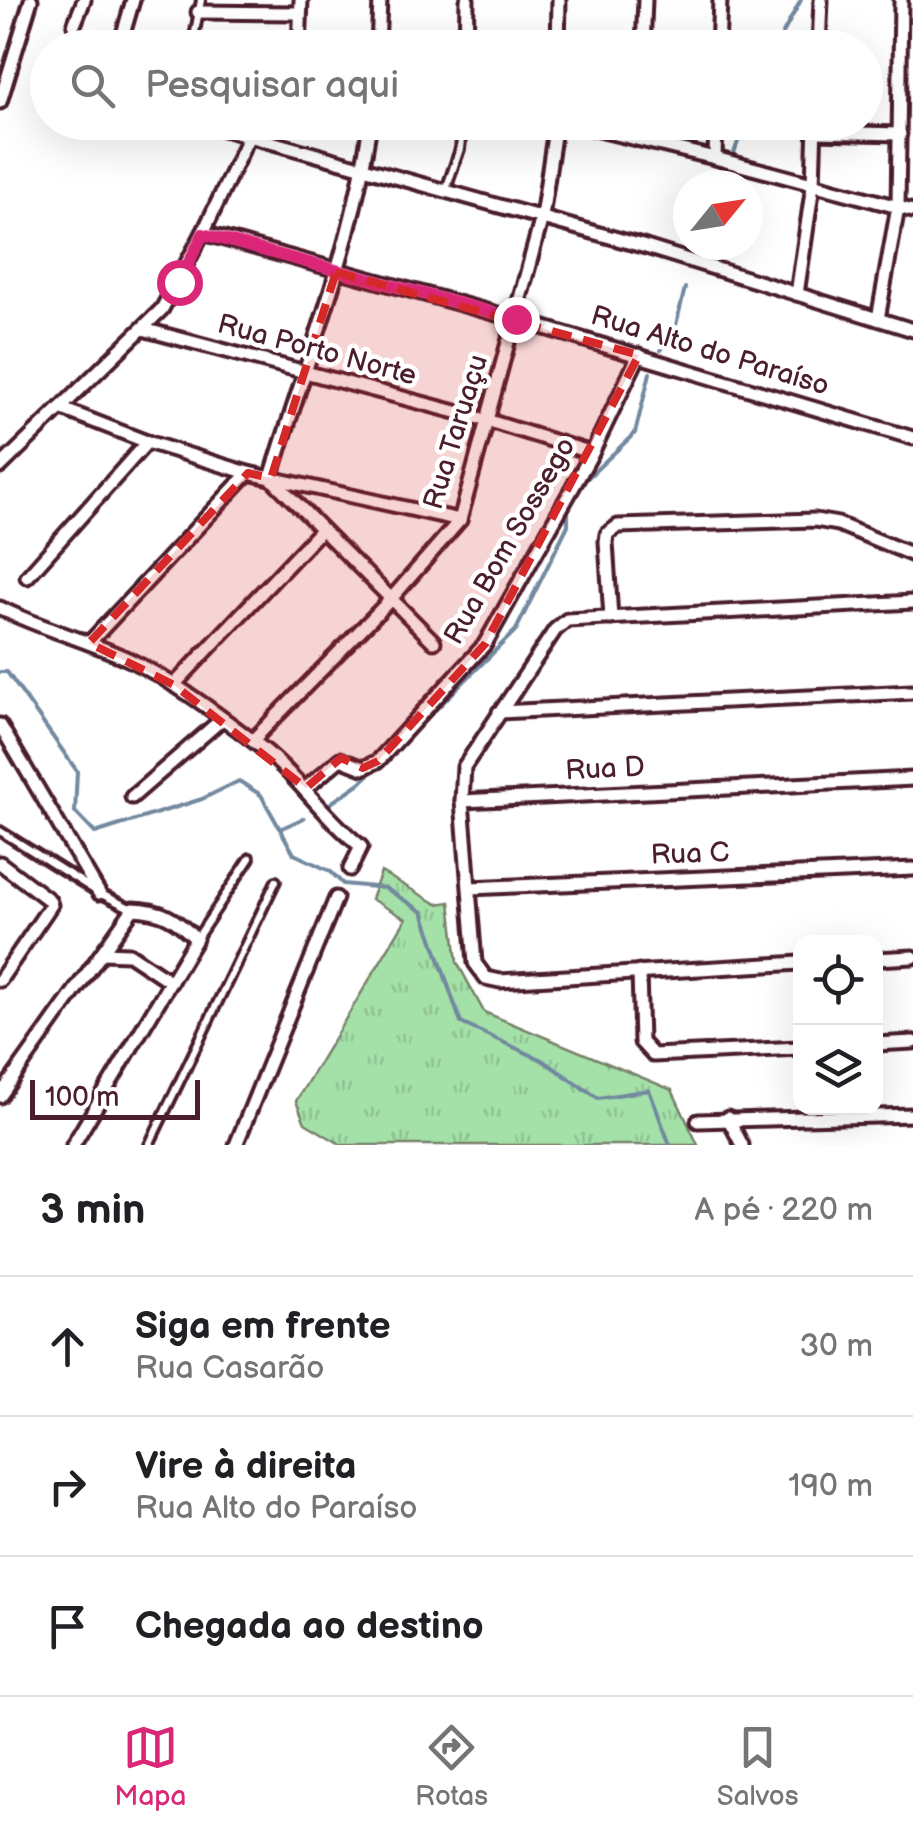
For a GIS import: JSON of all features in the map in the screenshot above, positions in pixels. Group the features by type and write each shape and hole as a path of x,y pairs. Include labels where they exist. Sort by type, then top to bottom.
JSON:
{"street":[{"path":"0,102 31,0"},
{"path":"74,25 84,0"},
{"path":"124,30 133,0"},
{"path":"379,30 380,0"},
{"path":"466,30 467,0"},
{"path":"558,30 559,0"},
{"path":"644,30 645,0"},
{"path":"719,30 720,0"},
{"path":"820,30 821,0"},
{"path":"878,319 898,207 901,0"},
{"path":"199,6 300,7"},
{"path":"883,133 900,134"},
{"path":"0,466 144,329 171,296 247,140"},
{"path":"263,140 542,217 913,330"},
{"path":"270,478 336,272 364,169 368,140"},
{"name":"Rua Taruaçu","path":"252,740 391,599 460,520 542,217 553,140"},
{"path":"645,140 913,211"},
{"path":"715,158 716,140"},
{"path":"797,294 813,185 815,140"},
{"name":"Rua Alto do Paraíso","path":"203,234 516,319 913,438"},
{"name":"Rua Porto Norte","path":"144,329 486,420 592,454"},
{"name":"Rua Bom Sossego","path":"306,788 340,759 362,768 378,761 476,656 526,576 639,356"},
{"path":"60,408 147,442 248,473 460,520"},
{"path":"28,576 147,442"},
{"path":"89,643 248,473"},
{"path":"270,478 434,642"},
{"path":"611,618 606,542 607,534 618,526 816,520 838,524 913,555"},
{"path":"174,686 320,531"},
{"path":"793,964 500,981 486,978 475,963 462,801 464,767 560,624 575,618 913,602"},
{"path":"0,608 130,660 252,740 306,788 331,821 358,844 360,848 350,869"},
{"path":"500,712 913,692"},
{"path":"132,797 221,720"},
{"path":"0,724 99,894"},
{"name":"Rua D","path":"462,801 913,778"},
{"path":"0,863 51,905 0,980"},
{"name":"Rua C","path":"470,888 913,869"},
{"path":"236,1145 336,898"},
{"path":"0,1096 133,909 167,914 196,939 73,1145"},
{"path":"102,952 129,954 170,982"},
{"path":"883,960 913,958"},
{"path":"639,972 641,1042 652,1055 793,1048"},
{"path":"883,1044 913,1042"},
{"path":"698,1120 913,1116"},
{"path":"728,1118 742,1145"}],"lane":[{"path":"445,192 461,140"},
{"path":"0,831 99,894 133,909"},
{"path":"196,939 250,858"},
{"path":"149,1145 276,881"}],"highlighted area":[{"path":"336,272 639,355 485,644 378,761 363,768 341,758 306,788 174,685 89,643 248,473 271,478"}],"green space":[{"path":"381,872 437,904 450,902 457,962 484,1012 672,1090 698,1145 342,1145 305,1123 296,1101 406,919 371,899"}],"waterway":[{"path":"785,30 801,0"},
{"path":"734,153 739,140"},
{"path":"661,350 676,325 685,288"},
{"path":"578,487 635,433 650,373"},
{"path":"406,739 516,630 568,525 568,507"},
{"path":"0,672 7,672 77,771 75,812 95,833 202,799 239,781 261,795 294,854 330,871 343,884 385,888 423,912 461,1023 542,1060 598,1098 649,1090 670,1145"},
{"path":"331,803 377,767"},
{"path":"282,828 304,818"}],"route":[{"path":"179,282 203,234 516,319"}]}
